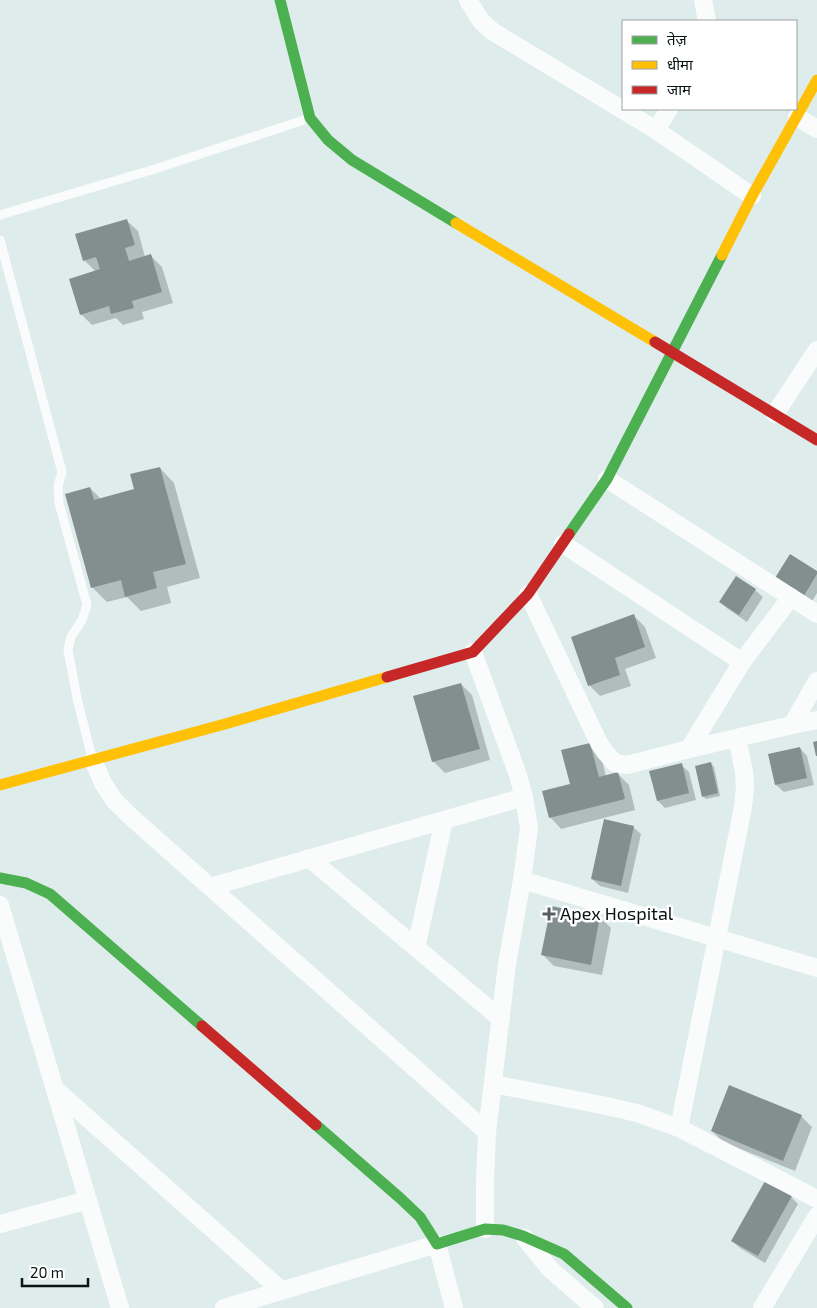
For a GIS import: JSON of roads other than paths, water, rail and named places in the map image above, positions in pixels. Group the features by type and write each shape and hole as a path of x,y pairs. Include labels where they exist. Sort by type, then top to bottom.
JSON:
{"street":[{"path":"280,0 310,118 328,140 352,160 817,440"},
{"path":"468,0 481,21 492,31 622,109"},
{"path":"703,0 707,20"},
{"path":"0,785 225,724 473,652 528,594 607,479 752,196 817,80"},
{"path":"623,110 656,130 752,196"},
{"path":"656,130 668,110"},
{"path":"797,117 817,129"},
{"path":"775,414 817,350"},
{"path":"607,479 817,614"},
{"path":"562,544 742,662"},
{"path":"528,594 599,743 615,763 627,766 688,749 817,720"},
{"path":"688,749 742,662 791,598"},
{"path":"473,652 518,776 524,797 529,828 508,964 487,1132 485,1229"},
{"path":"792,725 817,681"},
{"path":"679,1128 743,807 744,772 737,738"},
{"path":"93,760 103,784 114,800 130,816 487,1132"},
{"path":"210,887 524,797"},
{"path":"416,948 444,820"},
{"path":"309,858 501,1019"},
{"path":"0,878 31,884 50,894 400,1198 420,1217 437,1244 454,1308"},
{"path":"522,880 817,968"},
{"path":"0,905 120,1308"},
{"path":"493,1084 602,1104 637,1113 679,1128 817,1199"},
{"path":"55,1090 282,1291"},
{"path":"0,1224 88,1200"},
{"path":"762,1308 817,1216"},
{"path":"224,1308 485,1229 504,1230 523,1236 564,1254 627,1308"},
{"path":"523,1236 550,1268 595,1308"}],"lane":[{"path":"0,216 155,169 310,118"},
{"path":"0,240 62,472 58,486 59,503 87,605 82,620 71,637 68,650 77,698 93,760"}],"place":[{"name":"Apex Hospital","path":"549,914"}]}
